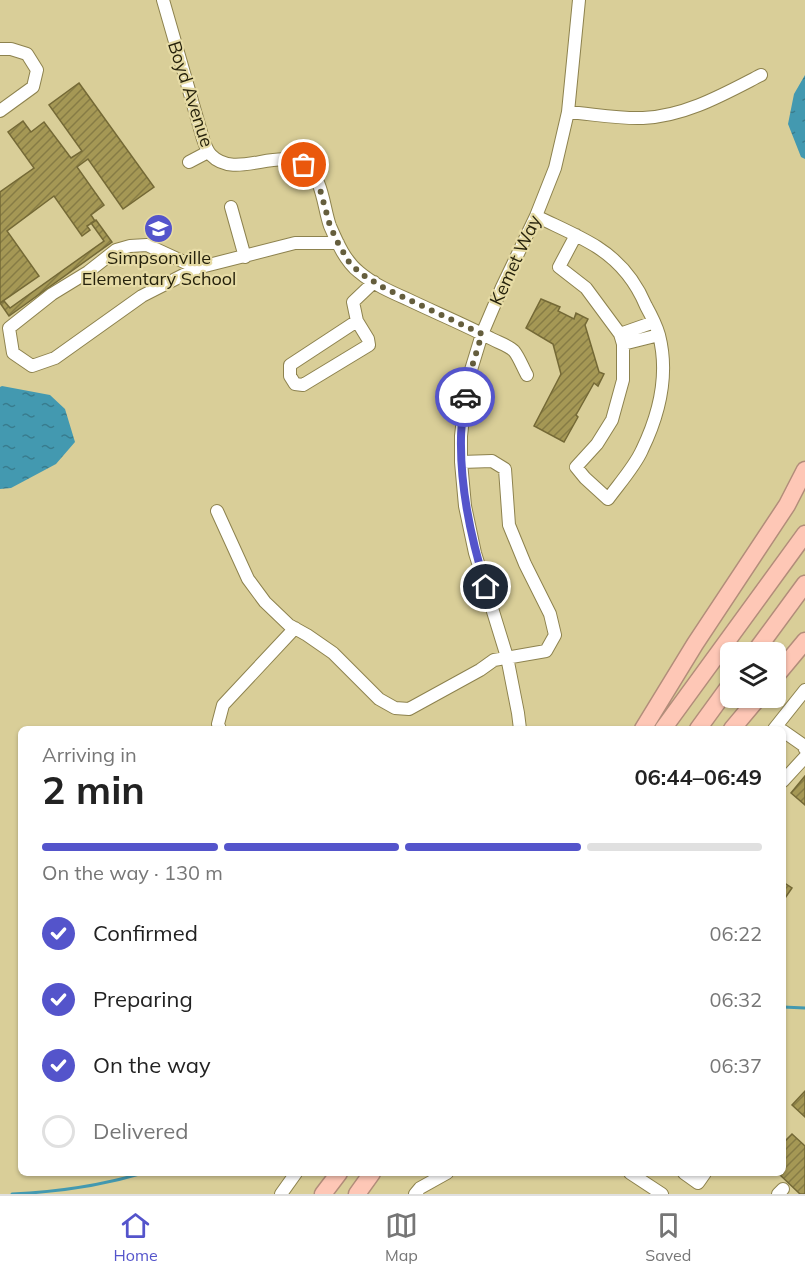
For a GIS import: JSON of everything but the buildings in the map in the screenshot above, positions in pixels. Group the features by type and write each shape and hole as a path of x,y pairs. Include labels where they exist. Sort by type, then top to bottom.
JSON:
{"highway":[{"path":"645,726 695,644 787,505 805,470"},
{"path":"665,726 805,534"},
{"path":"762,642 805,584"},
{"path":"786,664 805,640"},
{"path":"700,726 720,699"},
{"path":"735,726 750,708"},
{"path":"323,1194 337,1176"},
{"path":"357,1194 370,1176"}],"street":[{"name":"Boyd Avenue","path":"163,0 196,118 208,152 217,160 228,165 280,160 293,160 304,165 318,182 330,226 338,243 349,262 360,273 399,296 514,351 527,375"},
{"name":"Kemet Way","path":"520,726 507,657 475,553 465,506 461,435 467,383 482,334 536,216 555,168 568,112 579,0"},
{"path":"0,49 11,49 27,54 37,70 33,87 0,111"},
{"path":"568,112 643,118 673,114 703,104 761,75"},
{"path":"189,162 208,152"},
{"path":"231,207 245,257"},
{"path":"536,216 576,235 615,261 632,279 659,335 663,360 658,411 641,452 608,499 576,467 597,444 612,420 623,380 622,339 586,288 559,267 576,235"},
{"path":"197,268 147,245 116,250 88,272 52,294 9,328 13,353 32,366 55,358 142,296 197,268 295,243 338,243"},
{"path":"357,321 290,365 290,376 295,384 303,385 369,345 357,321 353,302 374,282"},
{"path":"622,339 654,322"},
{"path":"622,339 659,335"},
{"path":"217,511 248,579 265,602 289,625 333,652 379,699 395,708 409,709 494,660 546,651 555,636 550,614 509,525 505,469 492,461 461,462"},
{"path":"219,726 223,705 295,628"},
{"path":"780,726 805,690"},
{"path":"786,734 803,745 805,749"},
{"path":"786,778 805,757"},
{"path":"281,1194 294,1176"},
{"path":"415,1194 420,1188 442,1176"},
{"path":"635,1176 662,1194"},
{"path":"688,1176 698,1183 703,1176"}],"water":[{"path":"805,75 805,159 801,157 788,124 794,94"},
{"path":"0,387 50,395 65,409 75,442 56,464 11,488 0,489"}],"waterway":[{"path":"786,1007 805,1008"},
{"path":"12,1194 78,1188 131,1176"}],"way so far":[{"path":"304,165 318,182 330,226 338,243 349,262 360,273 384,288 482,334 465,397"}],"place":[{"name":"Simpsonville Elementary School","path":"159,228"}],"route":[{"path":"465,397 461,435 465,506 475,553 486,587"}]}
